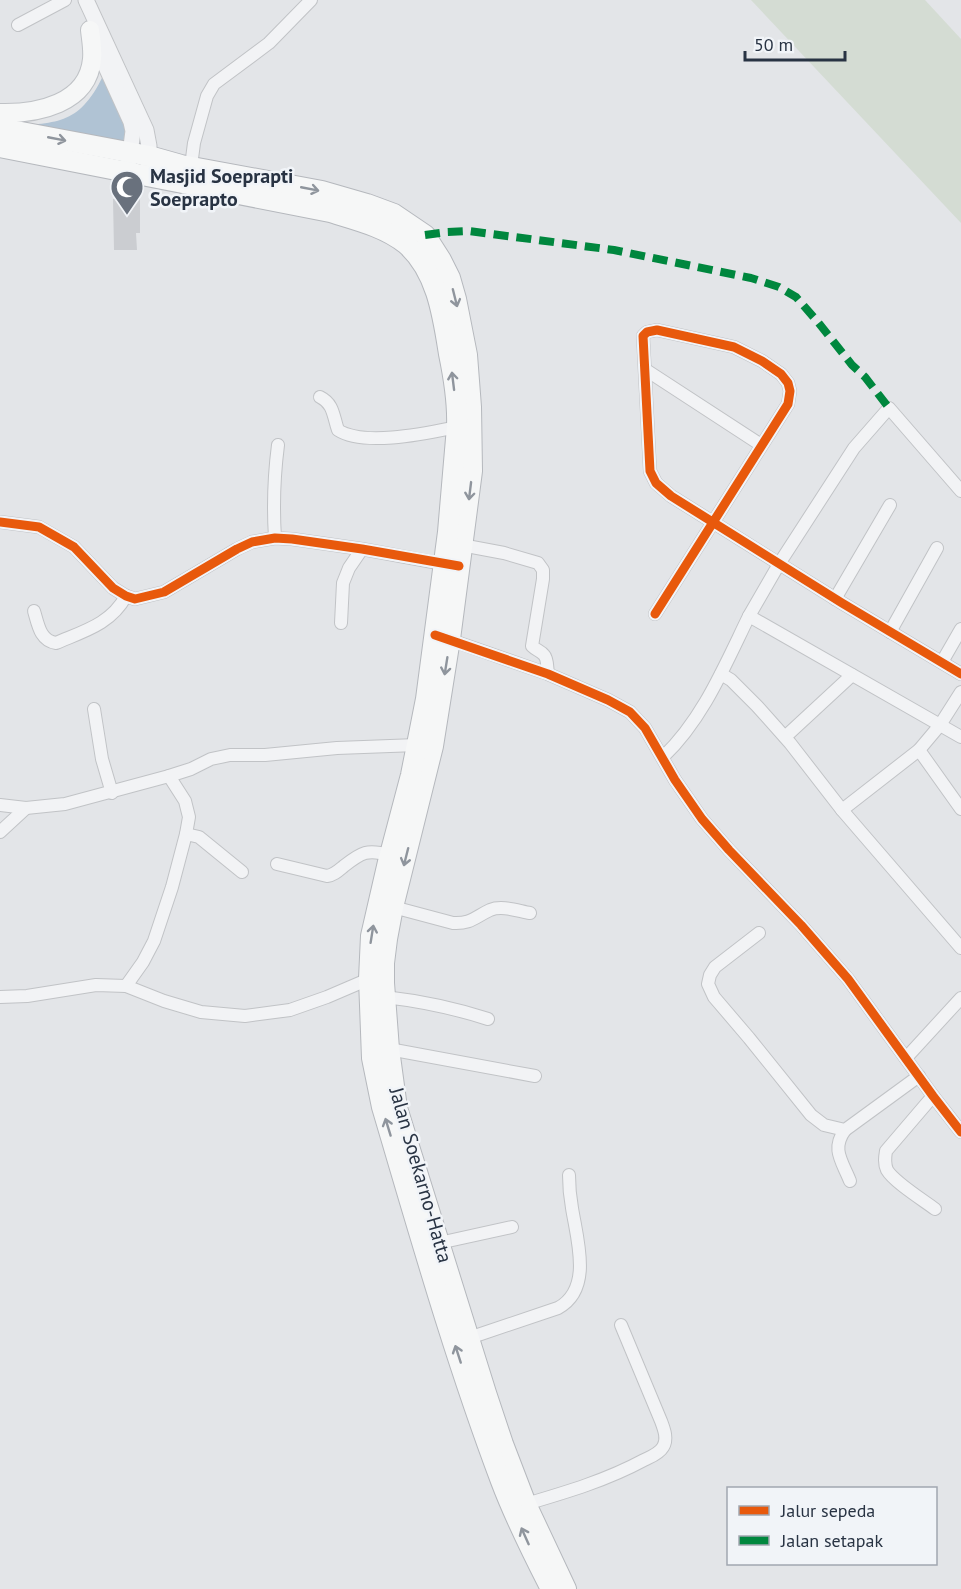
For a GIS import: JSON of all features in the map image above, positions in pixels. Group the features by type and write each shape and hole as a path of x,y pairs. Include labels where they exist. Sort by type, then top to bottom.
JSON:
{"highway":[{"path":"0,128 330,212 365,223 407,244 427,272 442,307 458,411 454,544"},
{"path":"0,147 139,164"},
{"path":"189,175 321,191 394,214 425,235 431,243 450,278 456,299 467,355 471,407 472,471 454,544"},
{"name":"Jalan Soekarno-Hatta","path":"454,544 442,637 433,746 393,906 384,963 389,1049 398,1108 469,1338 478,1394 503,1444 526,1504 566,1589"},
{"path":"442,637 371,936 369,979 372,1058 382,1107 478,1394 502,1483 530,1548 551,1589"}],"main road":[{"path":"0,113 61,103 76,92 83,84 90,68 92,58 90,30"}],"street":[{"path":"18,25 65,0"},
{"path":"75,0 130,122 139,164"},
{"path":"86,0 146,130 148,139 139,164"},
{"path":"189,175 194,143 207,96 214,84 269,43 311,0"},
{"path":"655,614 713,521 761,445 788,404 790,391 788,383 781,374 762,361 734,347 657,330 647,332 643,336 650,471 656,483 671,496 713,521 779,564 961,674"},
{"path":"646,370 761,445"},
{"path":"320,397 328,401 338,430 355,437 398,436 457,427"},
{"path":"663,758 692,724 779,564 854,448 889,408 961,490"},
{"path":"275,538 274,471 278,445"},
{"path":"835,599 890,505"},
{"path":"0,522 39,527 74,547 113,588 135,599 164,592 252,542 275,538 362,549 451,565"},
{"path":"454,544 504,553 538,563 543,570 543,579 532,646 544,654 548,674"},
{"path":"890,632 937,548"},
{"path":"341,622 343,583 349,568 362,549"},
{"path":"34,611 41,633 46,640 56,643 107,620 126,596"},
{"path":"749,616 961,737"},
{"path":"942,662 961,629"},
{"path":"442,637 548,674 630,712 645,728 702,819 848,979 961,1132"},
{"path":"721,674 731,680 785,737 842,810 961,948"},
{"path":"785,737 852,675"},
{"path":"842,810 919,750 940,725 961,692"},
{"path":"94,709 102,759 111,792"},
{"path":"0,805 26,808 65,804 169,776 211,759 230,755 265,755 337,748 417,745"},
{"path":"919,750 961,809"},
{"path":"126,986 154,941 186,834 189,818 185,801 169,776"},
{"path":"0,832 26,808"},
{"path":"186,834 198,837 242,872"},
{"path":"277,864 327,876 334,875 359,854 378,852 390,855"},
{"path":"393,906 463,924 491,909 530,913"},
{"path":"759,933 715,966 708,984 714,997 811,1115 824,1125 845,1130"},
{"path":"0,998 96,985 126,986 201,1012 245,1016 291,1010 369,979"},
{"path":"385,997 416,1000 462,1010 488,1019"},
{"path":"906,1058 961,998"},
{"path":"389,1049 535,1076"},
{"path":"850,1181 839,1156 839,1138 845,1130 919,1076"},
{"path":"933,1096 886,1151 885,1162 887,1171 935,1209"},
{"path":"469,1338 558,1308 566,1304 573,1294 580,1273 579,1242 572,1210 569,1175"},
{"path":"439,1243 512,1227"},
{"path":"526,1504 580,1488 631,1467 659,1452 664,1446 666,1435 661,1420 621,1325"}],"shaded area":[{"path":"751,0 925,0 961,39 961,223"}],"water":[{"path":"103,76 126,124 122,144 5,127 64,119 84,105"}],"building":[{"name":"Masjid Soeprapti Soeprapto","path":"140,198 140,233 136,233 137,250 114,250 113,199"}],"marked path":[{"path":"425,235 469,231 614,250 751,278 779,287 796,297 889,408"}],"cycle path":[{"path":"655,614 788,404 790,391 788,383 781,374 762,361 734,347 657,330 647,332 643,336 650,471 656,483 671,496 842,603 961,674"},
{"path":"0,522 39,527 74,547 113,588 135,599 164,592 252,542 275,538 362,549 459,566"},
{"path":"435,635 548,674 630,712 645,728 675,780 702,819 848,979 961,1132"}],"place":[{"name":"Masjid Soeprapti Soeprapto","path":"127,216"}]}
